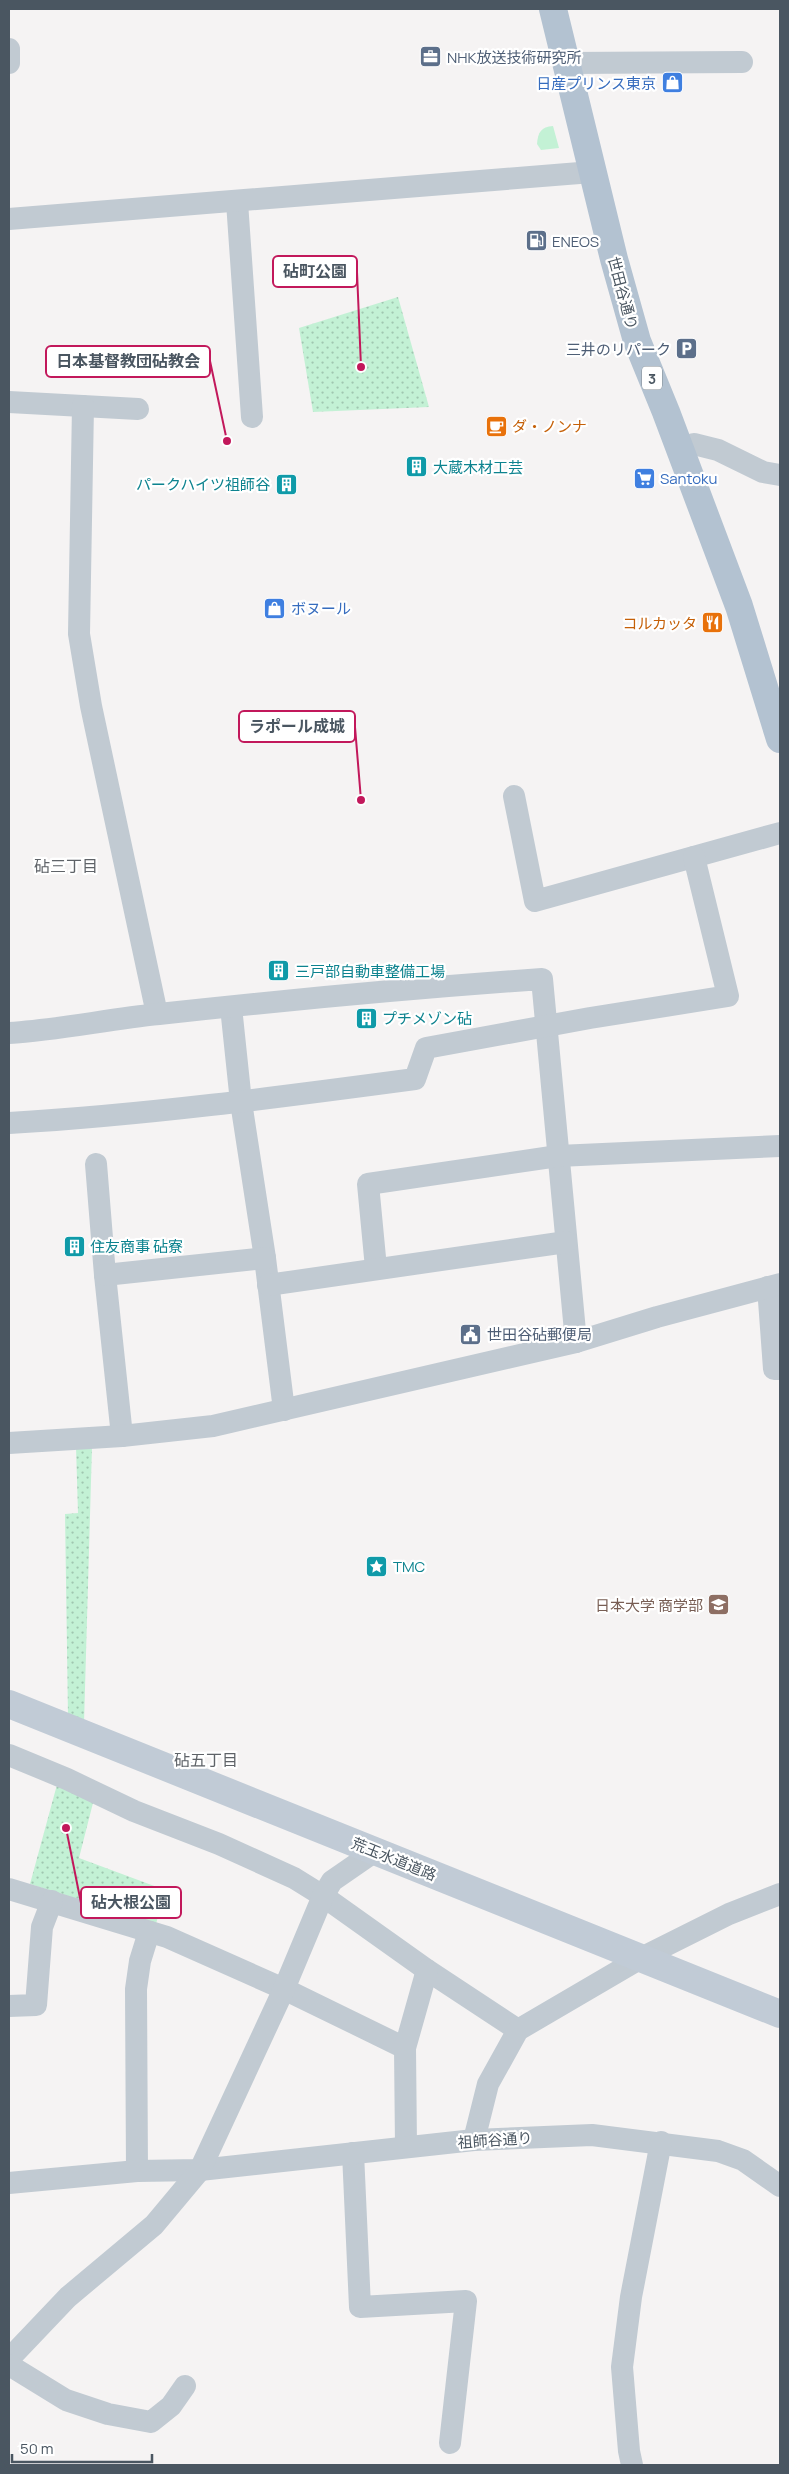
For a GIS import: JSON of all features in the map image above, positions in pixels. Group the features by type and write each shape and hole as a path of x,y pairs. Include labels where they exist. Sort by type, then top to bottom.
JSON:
{"main road":[{"name":"世田谷通り","path":"553,9 592,172 637,341 666,412 678,449 738,606 780,739"},
{"name":"荒玉水道道路","path":"9,1704 780,2014"}],"street":[{"path":"9,49 9,62"},
{"path":"567,63 742,62"},
{"path":"9,219 592,172"},
{"path":"236,202 252,417"},
{"path":"9,402 138,409"},
{"path":"83,406 79,634 91,706 157,1014"},
{"path":"678,449 694,444 718,450 763,472 780,475"},
{"path":"514,796 534,901 780,833"},
{"path":"9,1123 68,1120 241,1102 415,1079 426,1048 728,996 694,857"},
{"path":"9,1033 48,1030 157,1014 370,991 542,979 576,1342"},
{"path":"231,1007 241,1102 265,1258 284,1410"},
{"path":"376,1268 368,1184 558,1156 780,1146"},
{"path":"96,1164 105,1275 122,1436"},
{"path":"268,1285 566,1242"},
{"path":"105,1275 265,1258"},
{"path":"9,1443 122,1436 213,1426 576,1342 657,1316 774,1286 774,1369 780,1369"},
{"path":"9,1755 67,1779 134,1811 294,1878 518,2030"},
{"path":"9,2360 68,2297 154,2225 200,2170 284,1988 323,1896 332,1881 374,1852"},
{"path":"9,1889 167,1937 284,1988 406,2048"},
{"path":"474,2140 488,2084 518,2030 641,1958 728,1914 780,1894"},
{"path":"9,2006 36,2005 42,1927 52,1901"},
{"path":"137,2171 136,1989 140,1961 149,1932"},
{"path":"406,2147 406,2048 427,1970"},
{"name":"祖師谷通り","path":"9,2183 137,2171 200,2170 474,2140 592,2135 661,2142 718,2151 743,2160 780,2186"},
{"path":"632,2465 629,2451 622,2367 631,2297 661,2142"},
{"path":"353,2153 360,2307 466,2301 450,2443"},
{"path":"9,2365 66,2400 108,2414 151,2422 171,2406 185,2386"}],"green space":[{"path":"553,126 559,148 541,150 537,144 539,133 543,129"},
{"path":"398,297 429,407 313,412 299,328"},
{"path":"76,1447 92,1447 84,1723 68,1716 65,1514 78,1513"},
{"path":"58,1781 94,1799 79,1858 165,1890 156,1924 30,1884"}],"place":[{"name":"NHK放送技術研究所","path":"431,57"},
{"name":"日産プリンス東京","path":"672,83"},
{"name":"ENEOS","path":"536,241"},
{"name":"三井のリパーク","path":"687,349"},
{"name":"砧町公園","path":"361,367"},
{"name":"ダ・ノンナ","path":"496,426"},
{"name":"日本基督教団砧教会","path":"227,441"},
{"name":"大蔵木材工芸","path":"417,467"},
{"name":"Santoku","path":"644,478"},
{"name":"パークハイツ祖師谷","path":"286,484"},
{"name":"ボヌール","path":"275,608"},
{"name":"コルカッタ","path":"713,623"},
{"name":"ラポール成城","path":"361,800"},
{"name":"三戸部自動車整備工場","path":"279,971"},
{"name":"プチメゾン砧","path":"366,1018"},
{"name":"住友商事 砧寮","path":"74,1246"},
{"name":"世田谷砧郵便局","path":"471,1334"},
{"name":"TMC","path":"377,1566"},
{"name":"日本大学 商学部","path":"719,1605"},
{"name":"砧大根公園","path":"66,1828"}],"district":[{"name":"砧三丁目","path":"66,866"},
{"name":"砧五丁目","path":"206,1760"}]}
